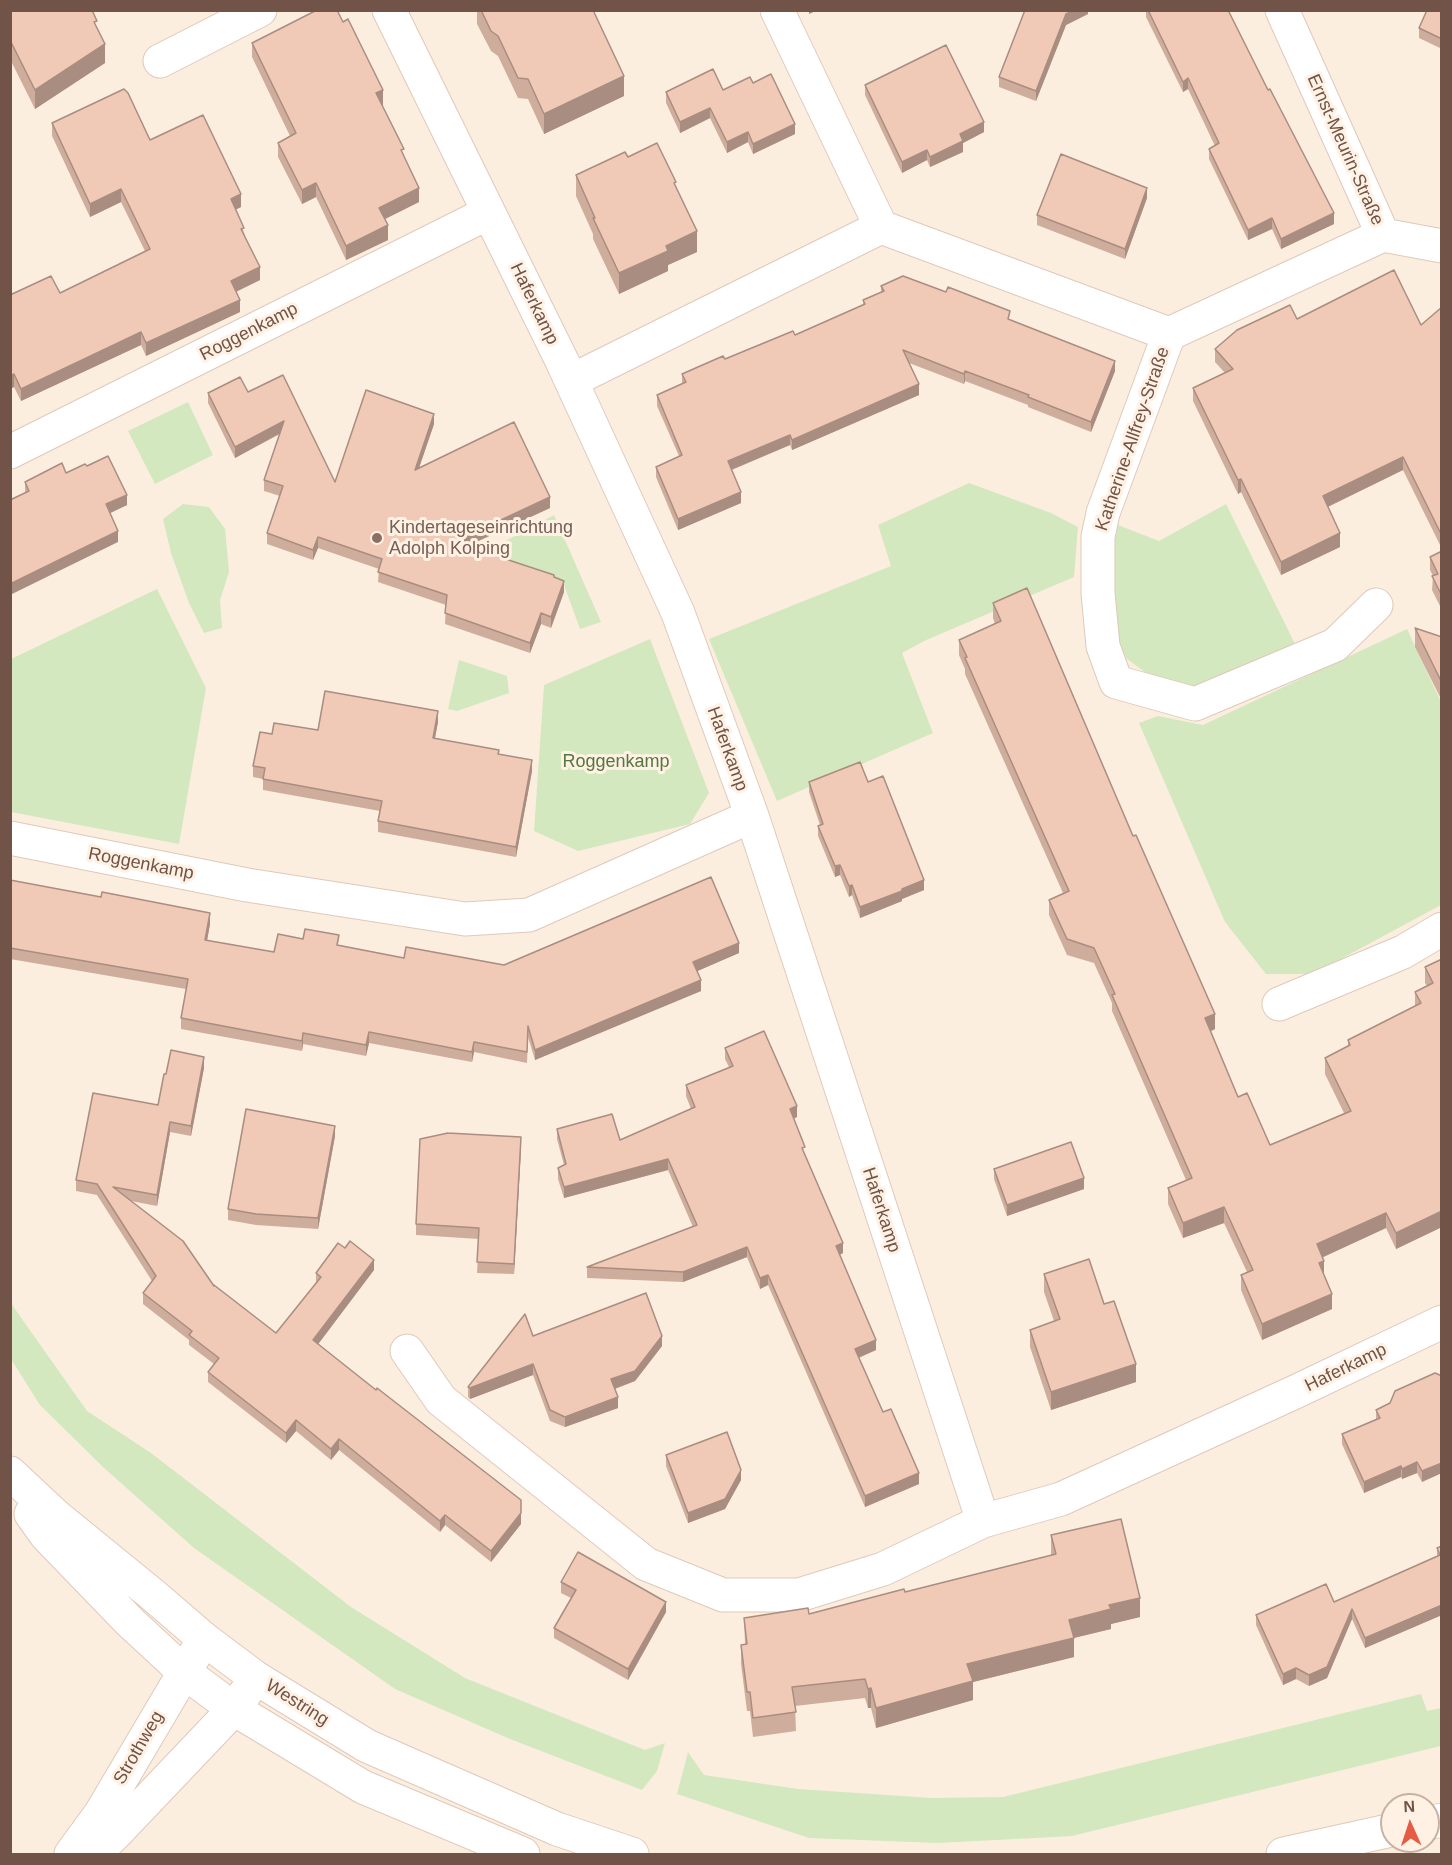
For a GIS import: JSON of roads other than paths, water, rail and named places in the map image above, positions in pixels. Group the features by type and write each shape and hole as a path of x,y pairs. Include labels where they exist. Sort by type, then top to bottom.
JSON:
{"street":[{"path":"160,61 260,10"},
{"name":"Haferkamp","path":"389,10 571,381 678,612 752,816 983,1521"},
{"path":"571,381 881,227 777,10"},
{"name":"Ernst-Meurin-Straße","path":"1282,10 1383,235 1442,246"},
{"name":"Roggenkamp","path":"10,452 488,213"},
{"name":"Katherine-Allfrey-Straße","path":"881,227 1169,334"},
{"name":"Katherine-Allfrey-Straße","path":"1376,605 1335,645 1195,704 1116,682 1103,646 1098,593 1098,537 1103,513 1169,334 1383,235"},
{"name":"Roggenkamp","path":"10,838 247,885 465,919 529,915 752,816"},
{"path":"1279,1004 1403,952 1442,929"},
{"name":"Haferkamp","path":"407,1351 441,1400 646,1564 723,1595 799,1595 883,1569 983,1521 1060,1499 1442,1322"},
{"name":"Westring","path":"10,1473 56,1516 153,1594 204,1640 256,1678 367,1746 556,1829 632,1854"},
{"name":"Westring","path":"10,1486 46,1534 130,1622 184,1671 234,1709 363,1787 523,1854"},
{"name":"Strothweg","path":"71,1854 101,1813 204,1640"},
{"name":"Strothweg","path":"94,1854 234,1709 256,1678"},
{"path":"1283,1854 1380,1833"}],"place":[{"name":"Kindertageseinrichtung Adolph Kolping","path":"377,538"}]}
